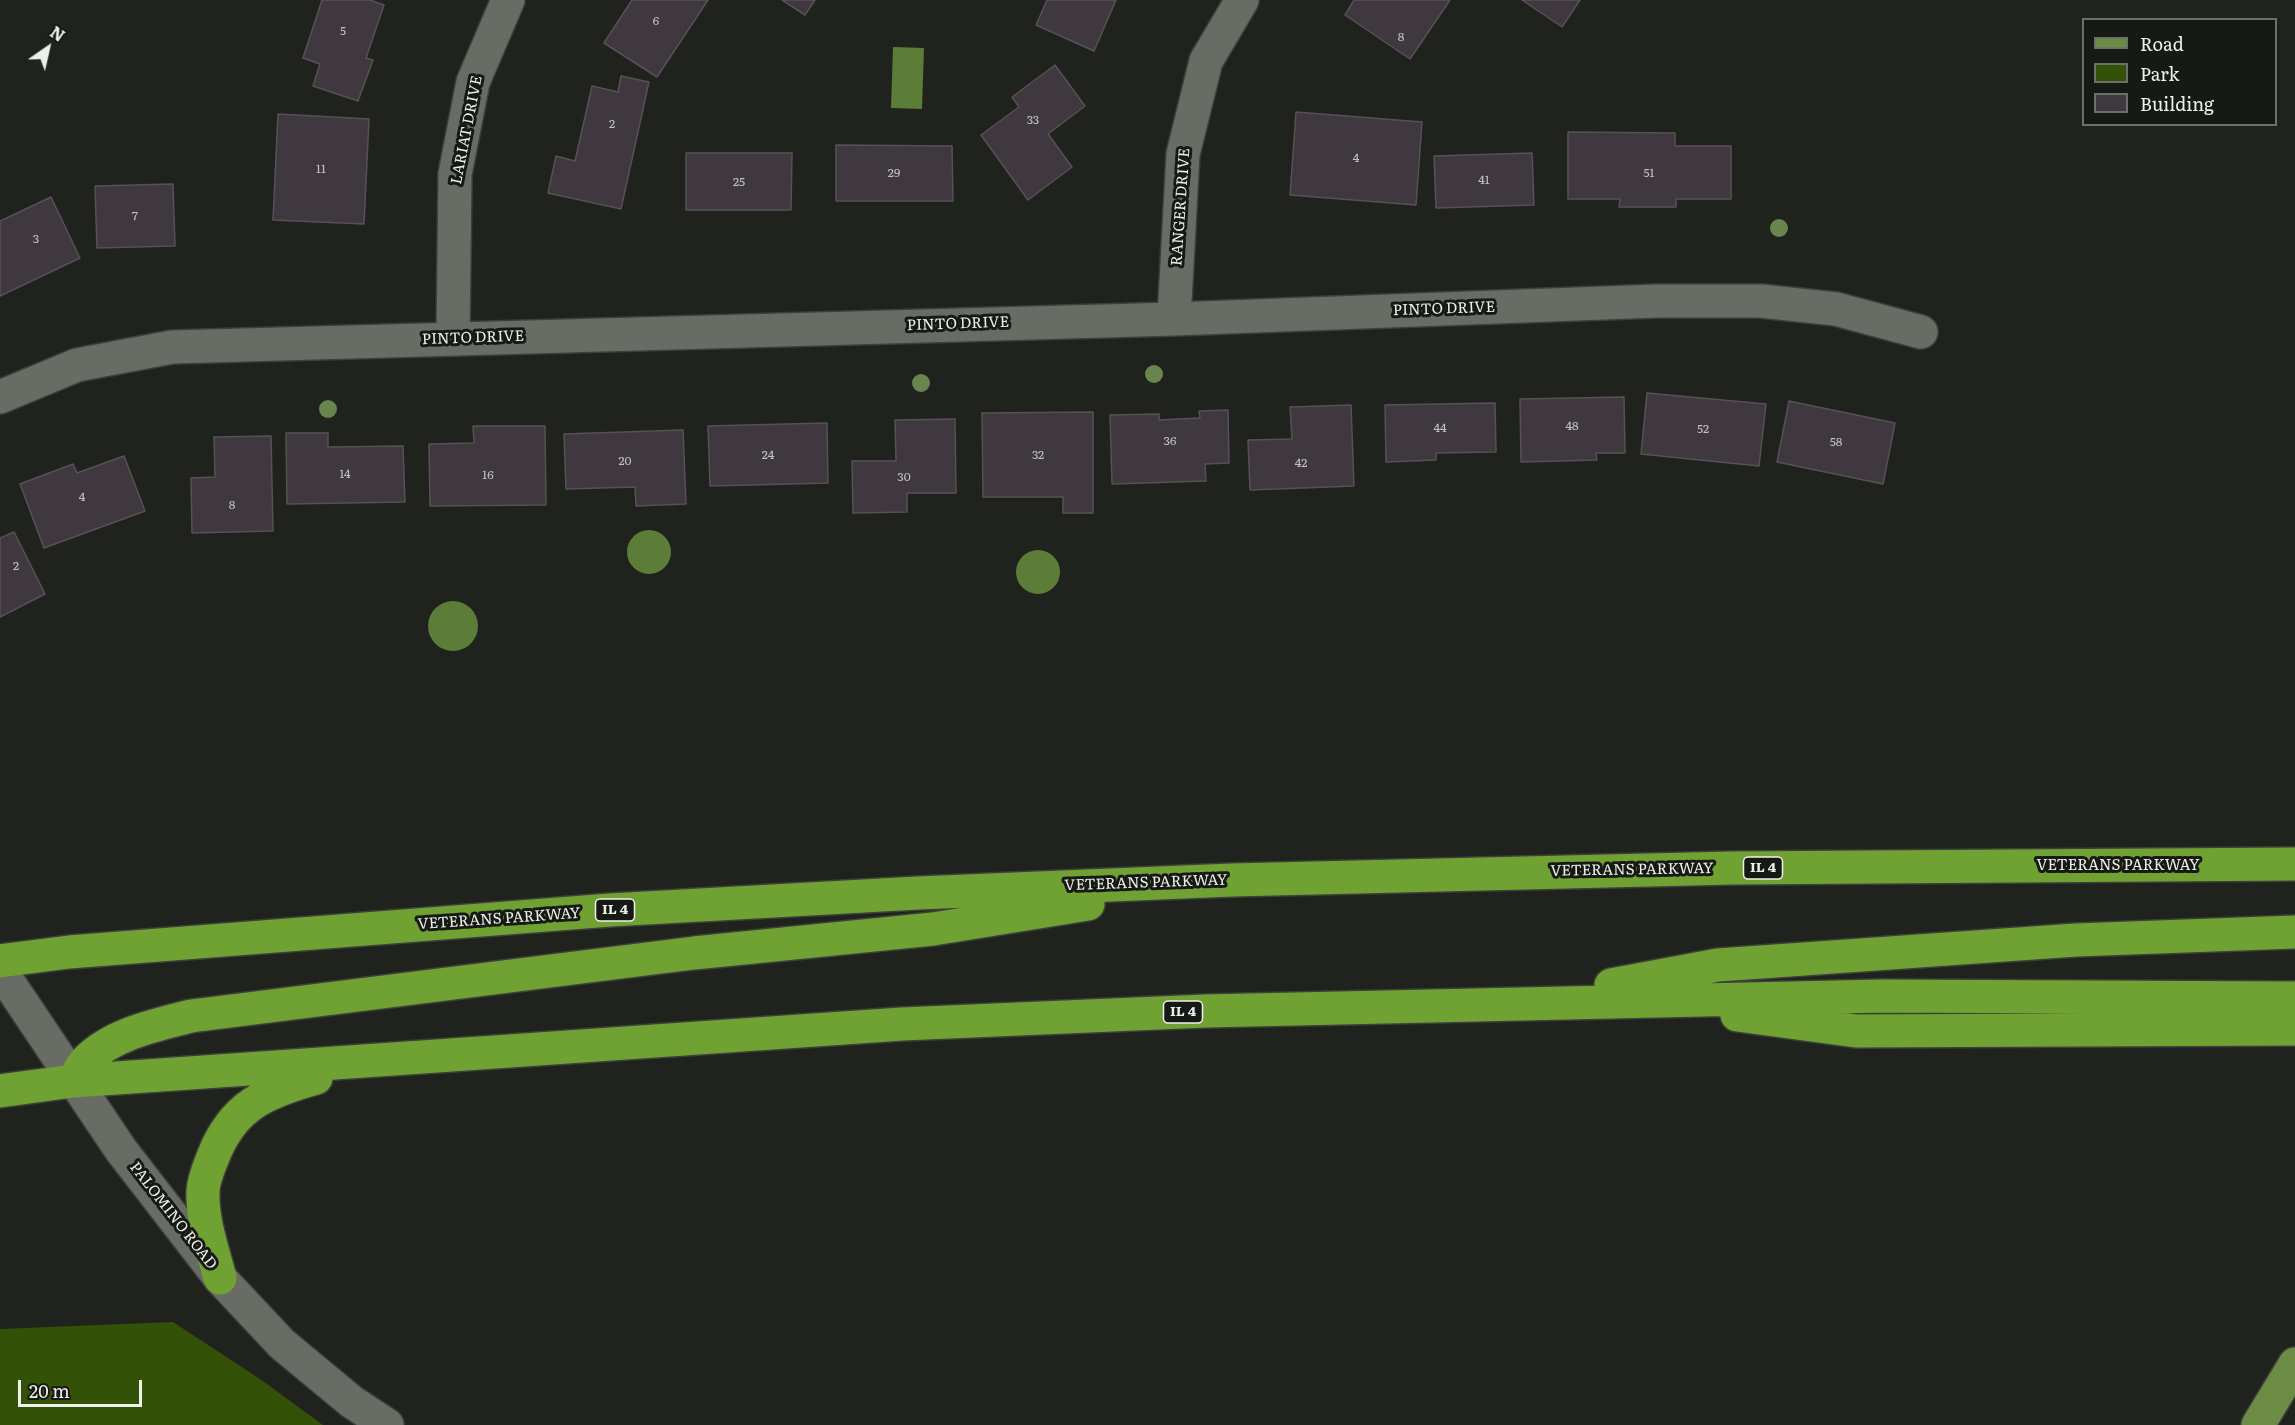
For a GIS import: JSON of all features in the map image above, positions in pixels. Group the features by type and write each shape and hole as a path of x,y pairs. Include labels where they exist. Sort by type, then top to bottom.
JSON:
{"highway":[{"name":"VETERANS PARKWAY","path":"0,961 81,951 610,910 918,893 1232,880 1732,868 2295,864"},
{"path":"73,1081 86,1061 113,1042 150,1027 191,1016 694,953 933,929 1232,880"},
{"path":"1521,1002 1718,965 2076,940 2295,932"},
{"name":"IL 4","path":"0,1091 73,1081 902,1024 1216,1011 1521,1002 1882,996 2295,998"},
{"path":"1631,1000 1856,1031 2295,1029"},
{"path":"220,1278 206,1223 203,1191 220,1137 252,1103 276,1089 377,1060"}],"main road":[{"path":"2258,1425 2295,1365"}],"street":[{"name":"LARIAT DRIVE","path":"453,338 455,174 473,82 508,0"},
{"name":"RANGER DRIVE","path":"1174,319 1183,154 1206,61 1242,0"},
{"name":"PINTO DRIVE","path":"0,397 77,365 172,347 1174,319 1658,301 1761,301 1836,309 1921,332"},
{"name":"PALOMINO ROAD","path":"0,970 121,1150 220,1278 282,1344 352,1402 387,1425"}],"green space":[{"path":"173,1322 260,1379 323,1425 0,1425 0,1329"}],"shaded area":[{"path":"893,47 924,48 922,109 891,108"},
{"path":"649,530 658,531 665,536 670,543 670,561 665,568 658,573 649,574 640,573 633,568 628,561 627,552 628,543 633,536 640,531"},
{"path":"1038,550 1047,551 1054,556 1059,563 1059,581 1054,588 1047,593 1038,594 1029,593 1022,588 1017,581 1016,572 1017,563 1022,556 1029,551"},
{"path":"448,601 458,601 471,608 478,621 478,631 471,644 458,651 448,651 439,647 432,640 428,631 428,621 432,612 439,605"}],"building":[{"path":"322,0 370,0 384,5 366,58 373,60 358,101 313,86 320,64 303,58"},
{"path":"632,0 708,0 657,77 604,43"},
{"path":"782,0 815,0 805,15"},
{"path":"1047,0 1116,0 1094,51 1036,25"},
{"path":"1354,0 1450,0 1410,59 1345,15"},
{"path":"1522,0 1580,0 1562,27"},
{"path":"1055,65 1085,106 1048,134 1072,167 1028,200 981,135 1019,107 1012,97"},
{"path":"621,76 649,82 621,209 548,193 556,156 575,161 592,86 618,92"},
{"path":"1296,112 1422,122 1416,205 1290,195"},
{"path":"278,114 369,119 364,224 273,220"},
{"path":"1568,132 1675,133 1675,146 1731,146 1731,199 1676,199 1676,207 1619,207 1620,199 1568,199"},
{"path":"836,145 952,146 953,201 836,201"},
{"path":"686,153 792,153 791,210 686,210"},
{"path":"1532,153 1534,205 1436,208 1434,156"},
{"path":"173,184 175,246 97,248 95,186"},
{"path":"51,197 80,258 0,296 0,221"},
{"path":"1647,393 1766,404 1759,466 1641,454"},
{"path":"1624,397 1625,453 1596,453 1597,460 1521,462 1520,399"},
{"path":"1789,401 1895,423 1883,484 1777,462"},
{"path":"1495,403 1496,452 1436,453 1436,460 1386,462 1385,405"},
{"path":"1351,405 1354,486 1250,490 1248,440 1292,439 1290,407"},
{"path":"1228,410 1229,463 1205,464 1206,481 1112,484 1110,415 1159,414 1159,420 1200,418 1199,411"},
{"path":"1093,412 1093,513 1063,513 1063,497 983,497 982,413"},
{"path":"955,419 956,493 907,493 907,512 853,513 852,461 896,461 895,420"},
{"path":"827,423 828,483 710,486 708,426"},
{"path":"473,426 545,426 546,505 430,506 429,444 474,443"},
{"path":"683,430 686,504 636,506 635,487 566,489 564,434"},
{"path":"286,433 328,433 328,447 403,446 405,502 287,504"},
{"path":"271,436 273,531 192,533 191,478 215,477 214,437"},
{"path":"124,456 145,511 44,548 20,484 73,464 77,473"},
{"path":"14,532 45,594 0,617 0,538"}]}
